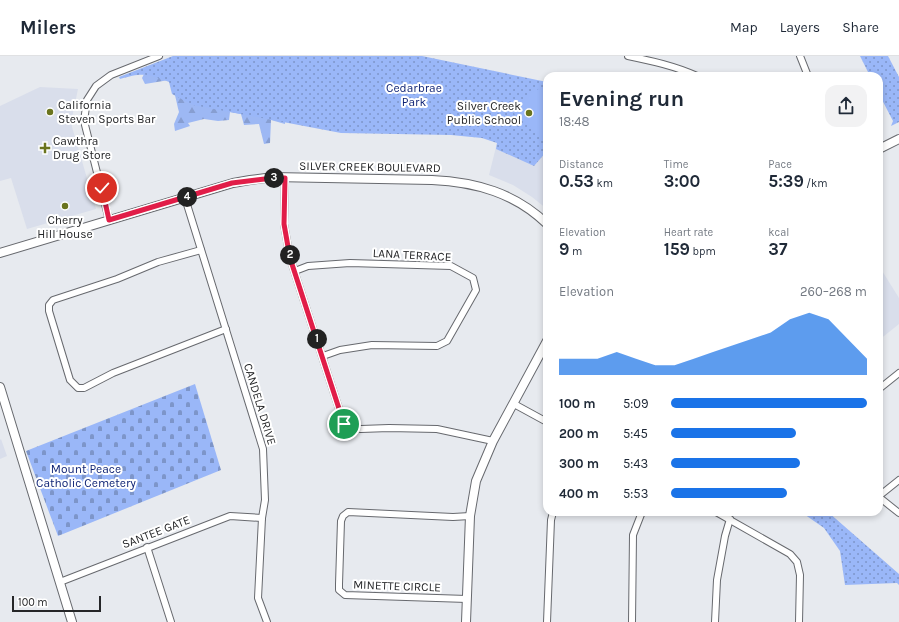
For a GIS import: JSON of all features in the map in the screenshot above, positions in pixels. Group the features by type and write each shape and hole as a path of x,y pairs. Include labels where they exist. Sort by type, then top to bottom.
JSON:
{"street":[{"path":"109,220 84,121 87,100 96,86 111,75 159,56"},
{"path":"628,56 654,58 689,72"},
{"path":"800,56 806,72"},
{"path":"883,147 899,139"},
{"name":"SILVER CREEK BOULEVARD","path":"0,253 232,183 273,178 432,180 470,183 483,186 515,200 543,221"},
{"path":"285,178 284,224 290,258 344,424 361,430 389,428 437,430 493,441"},
{"name":"CANDELA DRIVE","path":"185,198 263,449 265,500 262,518 258,598 267,622"},
{"path":"201,250 158,262 117,279 52,300 49,305 49,311 70,380 78,388 84,388 113,373 226,329"},
{"name":"LANA TERRACE","path":"295,270 308,266 350,263 451,266 473,278 476,290 447,341 436,346 372,345 340,350 323,356"},
{"path":"466,622 470,516 476,481 493,441 543,349"},
{"path":"883,386 899,373"},
{"path":"0,387 72,622"},
{"path":"514,404 543,420"},
{"path":"883,494 899,480"},
{"path":"883,500 899,513"},
{"name":"MINETTE CIRCLE","path":"467,599 345,595 339,590 341,521 343,516 348,512 470,516"},
{"name":"SANTEE GATE","path":"60,582 230,516 262,518"},
{"path":"547,622 552,516"},
{"path":"632,622 633,535 640,516"},
{"path":"724,516 790,554 797,562 800,575 799,622"},
{"path":"715,622 717,580 725,536 730,519"},
{"path":"147,547 171,622"}],"shaded area":[{"path":"40,87 78,89 72,118 72,127 96,209 27,229 11,178 0,181 0,106"},
{"name":"Silver Creek Public School","path":"543,87 543,206 513,185 489,175 497,143"},
{"path":"883,272 899,298 899,324 883,337"},
{"path":"1,439 7,456 0,459 0,440"}],"green space":[{"name":"Cedarbrae Park","path":"173,56 422,56 543,81 543,156 534,166 496,149 497,143 482,138 451,135 341,133 193,105 172,94 169,82 162,79 144,75 120,79 119,77"},
{"path":"860,56 888,56 899,77 899,122 891,126 893,121 883,102 883,72 868,72"},
{"path":"145,72 285,112 285,124 271,120 270,143 264,144 259,124 244,125 241,114 230,112 229,120 218,121 204,119 188,123 190,126 175,131 174,124 179,112 169,80 145,84 142,78"},
{"path":"543,88 543,137 514,114 529,93"},
{"name":"Mount Peace Catholic Cemetery","path":"195,384 221,470 58,536 26,451"},
{"path":"807,516 833,516 899,574 899,585 897,583 845,585 840,551 824,528"}],"place":[{"name":"California Steven Sports Bar","path":"50,112"},
{"name":"Silver Creek Public School","path":"529,113"},
{"name":"Cawthra Drug Store","path":"45,148"},
{"name":"Cherry Hill House","path":"65,206"}],"route":[{"path":"102,188 109,220 232,183 250,180 285,178 284,224 290,258 344,424"}]}
